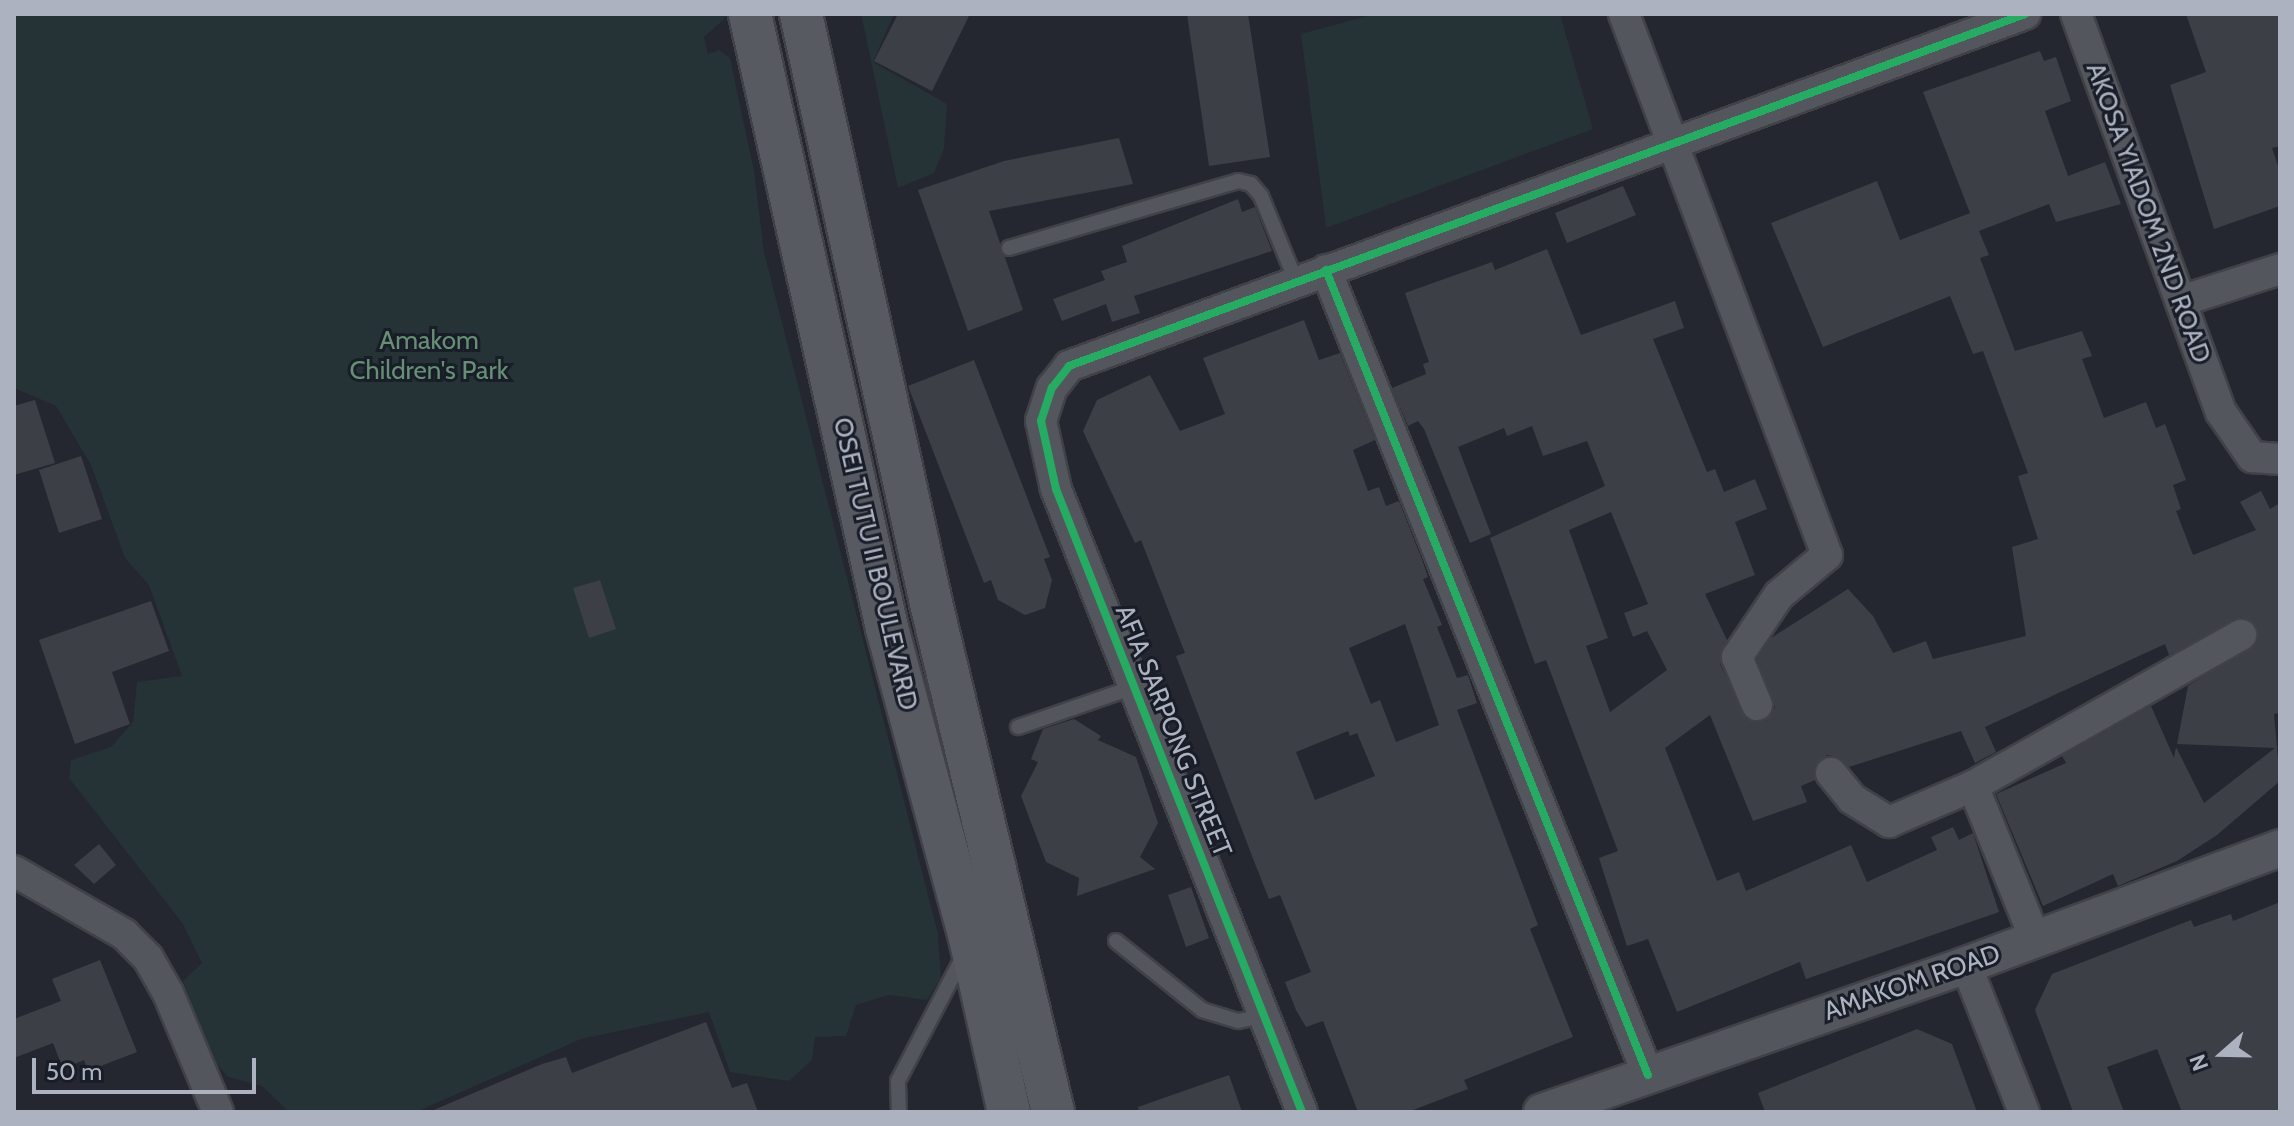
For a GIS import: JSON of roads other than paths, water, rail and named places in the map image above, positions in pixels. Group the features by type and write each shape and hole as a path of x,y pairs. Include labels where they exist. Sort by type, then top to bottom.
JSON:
{"main road":[{"name":"OSEI TUTU II BOULEVARD","path":"750,14 887,628 971,942 1005,1102"},
{"name":"OSEI TUTU II BOULEVARD","path":"801,14 931,603 1057,1106"}],"street":[{"path":"1624,14 1827,555 1779,595 1737,657 1757,705"},
{"path":"1296,281 2025,14"},
{"name":"AKOSA YIADOM 2ND ROAD","path":"2076,14 2221,412 2252,457 2280,459"},
{"path":"2181,301 2280,269"},
{"path":"1326,270 1648,1075"},
{"name":"AFIA SARPONG STREET","path":"1296,281 1069,366 1052,388 1041,421 1044,455 1302,1112"},
{"path":"1831,773 1852,799 1889,822 1973,786 2241,635"},
{"path":"1973,786 2035,939"},
{"name":"AMAKOM ROAD","path":"1542,1112 1966,965 2280,848"},
{"path":"14,871 124,934 148,958 168,993 218,1112"},
{"path":"1966,965 2024,1112"}],"lane":[{"path":"1009,248 1238,181 1251,184 1261,196 1296,281"},
{"path":"1018,727 1134,687"},
{"path":"1116,941 1202,1010 1238,1021 1264,1016"},
{"path":"899,1112 898,1081 971,942"}],"park label":[{"name":"Amakom Children's Park","path":"429,356"}]}
